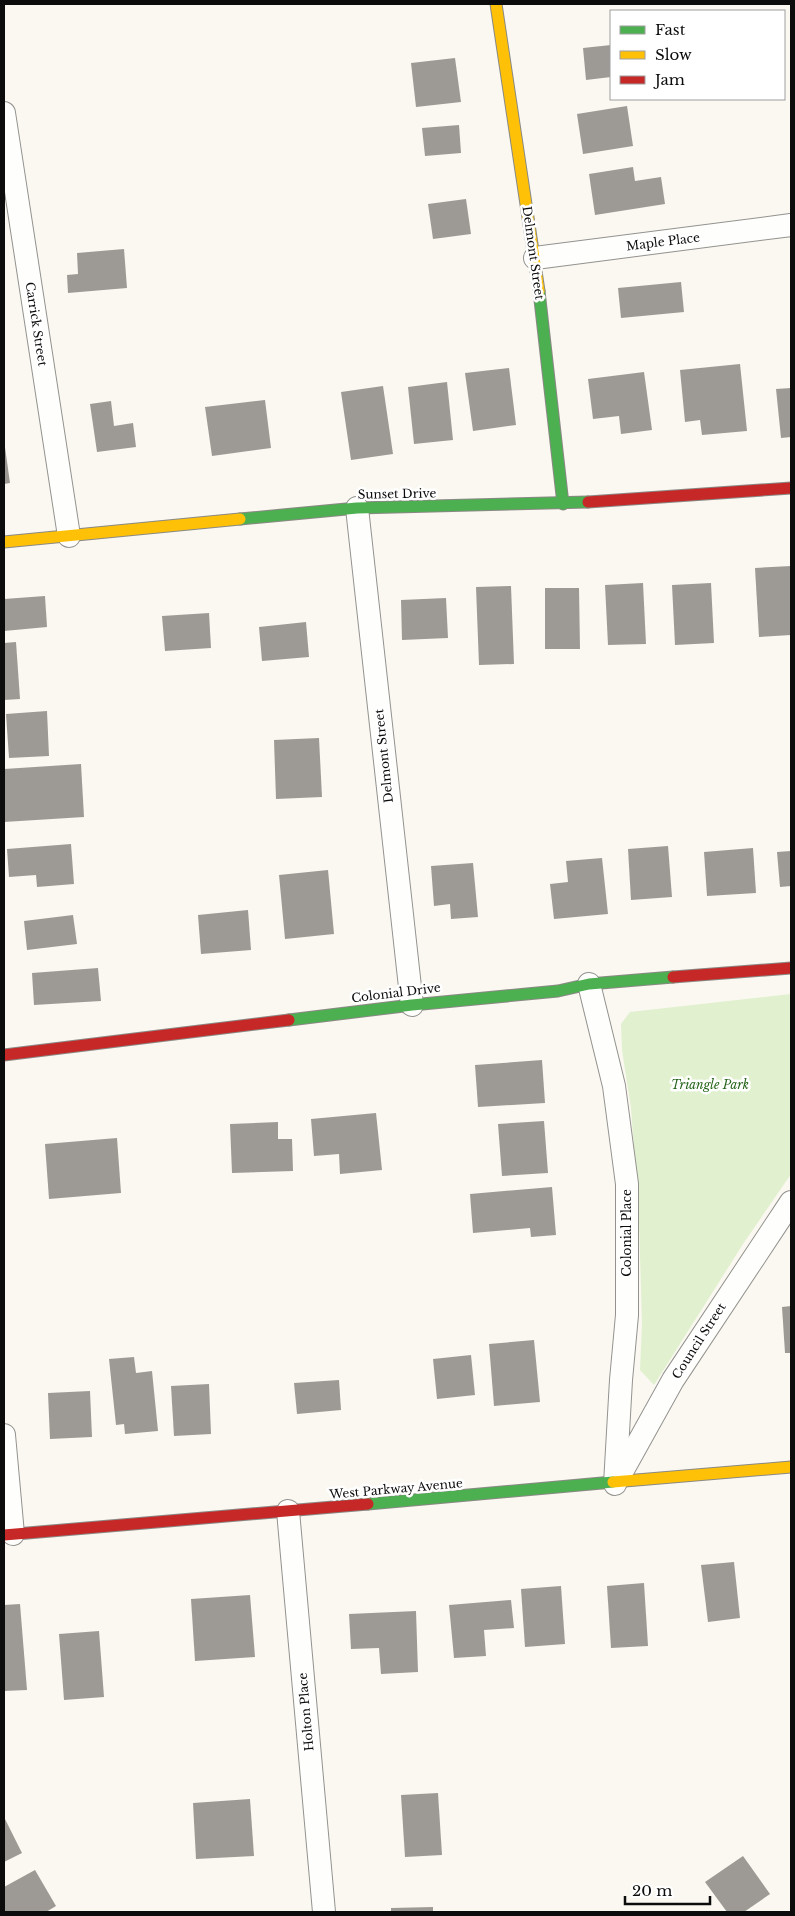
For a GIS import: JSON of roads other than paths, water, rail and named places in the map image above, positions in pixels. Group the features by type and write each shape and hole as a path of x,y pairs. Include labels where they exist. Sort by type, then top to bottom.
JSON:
{"street":[{"name":"Delmont Street","path":"496,4 535,258 563,504"},
{"name":"Carrick Street","path":"4,113 68,536"},
{"name":"Maple Place","path":"535,258 791,225"},
{"name":"Sunset Drive","path":"4,542 357,508 563,504 791,488"},
{"name":"Delmont Street","path":"357,508 412,1004"},
{"name":"Colonial Drive","path":"4,1055 412,1004 558,991 589,984 791,968"},
{"name":"Colonial Place","path":"589,984 614,1086 627,1184 627,1315 615,1484"},
{"name":"Council Street","path":"615,1484 673,1380 791,1202"},
{"path":"4,1435 9,1534"},
{"name":"West Parkway Avenue","path":"9,1534 615,1484 791,1467"},
{"name":"Holton Place","path":"288,1512 324,1912"}],"park label":[{"name":"Triangle Park","path":"710,1085"}]}
